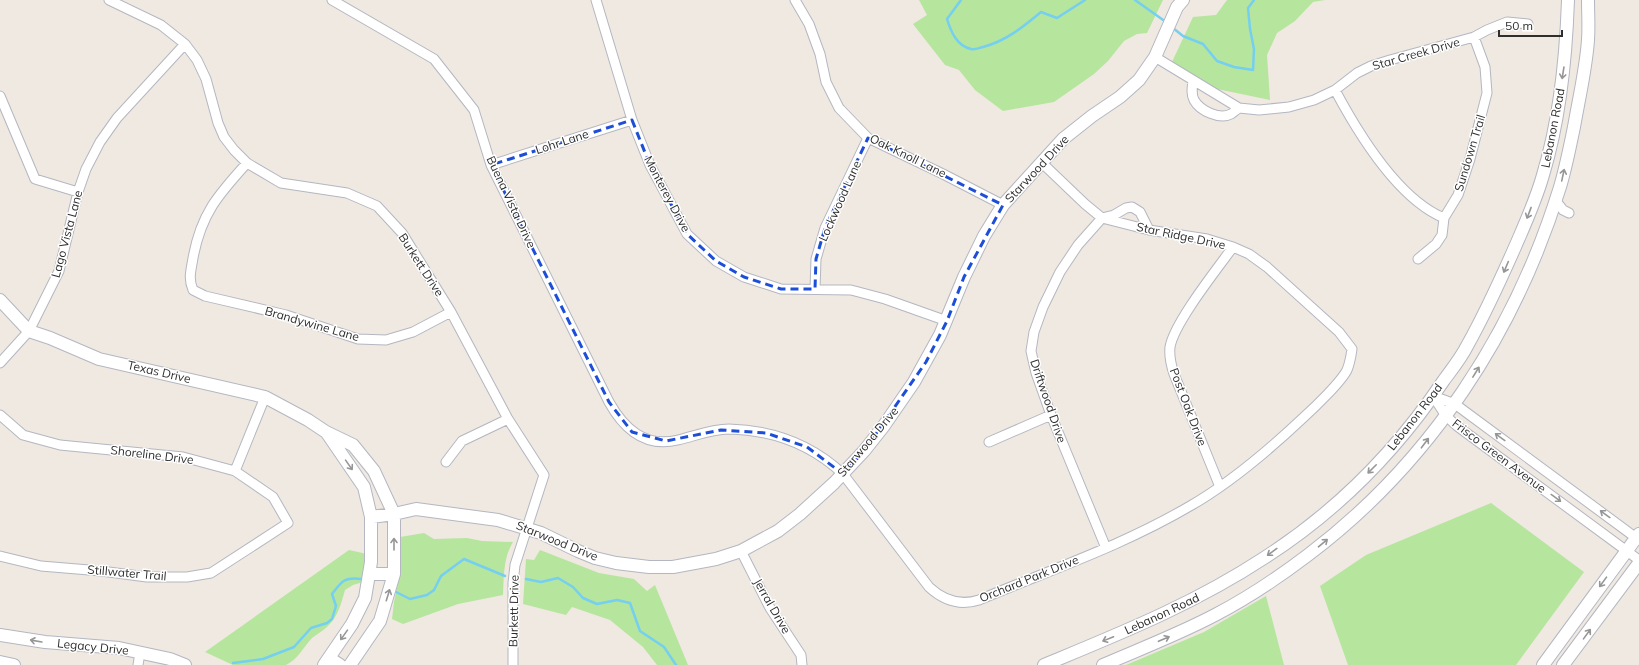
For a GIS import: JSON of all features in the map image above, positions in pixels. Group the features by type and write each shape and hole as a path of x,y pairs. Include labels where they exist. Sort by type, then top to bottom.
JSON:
{"street":[{"name":"Burkett Drive","path":"109,0 161,25 185,44 197,60 206,79 218,123 224,137 247,163 281,183 347,193 377,206 402,233 451,312 508,419 544,475 518,554 514,574 513,665"},
{"name":"Buena Vista Drive","path":"332,0 434,59 474,110 491,165 614,411 632,432 652,440"},
{"name":"Monterey Drive","path":"596,0 632,120 650,165 687,234 716,261 744,277 781,289 851,290 884,299 947,321"},
{"name":"Oak Knoll Lane","path":"795,0 809,24 820,54 826,82 839,108 868,138 1003,205"},
{"name":"Lebanon Road","path":"1044,665 1178,608 1209,592 1266,557 1325,513 1356,484 1399,439 1433,396 1466,348 1498,286 1522,231 1542,178 1550,148 1564,67 1568,0"},
{"name":"Lebanon Road","path":"1102,665 1216,615 1258,590 1309,555 1386,488 1422,449 1455,404 1477,370 1517,299 1556,201 1561,185 1585,72 1588,38 1588,0"},
{"name":"Starwood Drive","path":"371,517 416,509 481,516 527,528 578,551 608,561 626,565 649,567 680,566 711,561 741,551 784,527 816,500 843,474 873,440 905,396 926,362 947,321 964,278 984,236 1003,205 1062,139 1120,97 1148,68 1155,57 1180,4"},
{"name":"Star Creek Drive","path":"1155,57 1239,108 1259,110 1289,107 1314,100 1335,90 1357,73 1371,66 1474,37 1507,22 1528,24"},
{"path":"1567,34 1588,38"},
{"name":"Sundown Trail","path":"1418,259 1436,244 1442,235 1444,218 1458,195 1470,159 1487,93 1485,67 1474,37"},
{"name":"Lago Vista Lane","path":"0,363 29,331 59,271 78,192 86,169 100,142 131,103 185,44"},
{"name":"Star Creek Drive","path":"1193,81 1193,99 1198,106 1206,111 1222,116 1230,114 1239,108"},
{"path":"1335,90 1352,122 1370,149 1390,174 1413,197 1444,218"},
{"path":"0,96 35,179 78,192"},
{"name":"Lohr Lane","path":"491,165 632,120"},
{"name":"Lockwood Lane","path":"815,289 816,259 825,228 868,138"},
{"name":"Star Ridge Drive","path":"1041,162 1102,218 1149,230 1207,239 1233,247 1249,254 1267,267 1339,332 1352,349"},
{"name":"Brandywine Lane","path":"247,163 223,190 208,212 199,230 189,280 193,290 205,296 286,315 358,339 386,340 413,332 451,312"},
{"path":"1556,201 1563,210 1569,213"},
{"path":"1102,218 1114,215 1126,208 1132,207 1140,212 1149,230"},
{"name":"Driftwood Drive","path":"1102,218 1078,245 1060,272 1043,307 1034,332 1032,351 1036,373 1051,415 1106,548"},
{"path":"1522,231 1542,239"},
{"name":"Post Oak Drive","path":"1220,487 1174,374 1170,359 1170,346 1185,315 1233,247"},
{"name":"Texas Drive","path":"0,300 29,331 50,338 99,359 265,397 308,420 326,432 353,445 374,471 394,514 394,574 380,621 350,665"},
{"name":"Orchard Park Drive","path":"652,440 672,441 705,432 721,430 754,431 782,437 803,445 826,459 843,474 929,587 938,595 950,601 968,603 979,600 1106,548 1165,520 1220,487 1270,449 1315,407 1346,371 1352,349"},
{"name":"Frisco Green Avenue","path":"1433,396 1455,404 1638,537"},
{"name":"Frisco Green Avenue","path":"1433,396 1446,416 1639,561"},
{"path":"235,471 265,397"},
{"name":"Shoreline Drive","path":"0,415 23,435 52,443 183,457 235,471 273,497 288,523"},
{"path":"989,442 1051,415"},
{"path":"446,462 462,441 508,419"},
{"name":"Texas Drive","path":"326,432 364,487 371,517 371,562 365,598 352,624 326,661"},
{"name":"Stillwater Trail","path":"0,556 41,566 101,571 147,577 187,577 211,572 288,523"},
{"path":"1543,665 1626,551 1638,537"},
{"name":"Jerral Drive","path":"741,551 770,608 801,655 802,663"},
{"path":"1563,665 1639,561"},
{"path":"369,574 394,574"},
{"path":"362,604 375,606 382,615"},
{"name":"Legacy Drive","path":"0,635 45,642 119,648 170,659 185,665"},
{"path":"138,665 140,652"},
{"path":"326,661 340,665"},
{"path":"0,662 14,665"}],"highlighted area":[{"path":"632,120 650,165 687,234 716,261 744,277 781,289 815,289 816,259 825,228 868,138 1003,205 964,277 947,321 926,362 864,451 843,474 807,447 766,433 721,430 666,441 632,432 609,402 491,165"}],"green space":[{"path":"919,0 1163,0 1147,33 1137,34 1124,41 1108,61 1094,74 1054,102 1003,111 975,90 959,70 945,65 913,24 927,15"},
{"path":"1227,0 1325,0 1313,2 1295,21 1277,33 1267,55 1270,100 1217,89 1172,62 1193,17 1216,15"},
{"path":"1491,503 1584,572 1516,665 1348,665 1320,586 1366,555"},
{"path":"424,533 434,539 467,538 482,541 513,542 507,554 503,595 458,604 403,624 392,619 400,574 400,537"},
{"path":"349,550 367,554 363,582 353,585 345,590 339,610 331,623 312,638 290,663 286,665 233,665 205,652"},
{"path":"540,550 599,573 634,579 647,591 655,585 688,665 657,665 643,647 610,620 572,607 566,615 523,604 526,559 534,560"},
{"path":"1266,596 1284,665 1126,665 1204,632"}],"waterway":[{"path":"961,0 947,19 950,29 958,42 971,49 991,44 1007,37 1041,12 1057,18 1085,0"},
{"path":"1135,0 1166,22"},
{"path":"1173,28 1183,36 1203,44 1217,61 1234,67 1253,70 1254,49 1248,8 1254,0"},
{"path":"396,592 410,599 427,595 434,590 441,576 464,559 505,576"},
{"path":"526,579 541,582 558,578 573,587 583,598 597,604 617,600 630,603 640,631 664,647 676,665"},
{"path":"233,663 263,659 294,647 311,628 327,623 332,619 336,606 332,594 341,583 347,579 361,579"}]}
